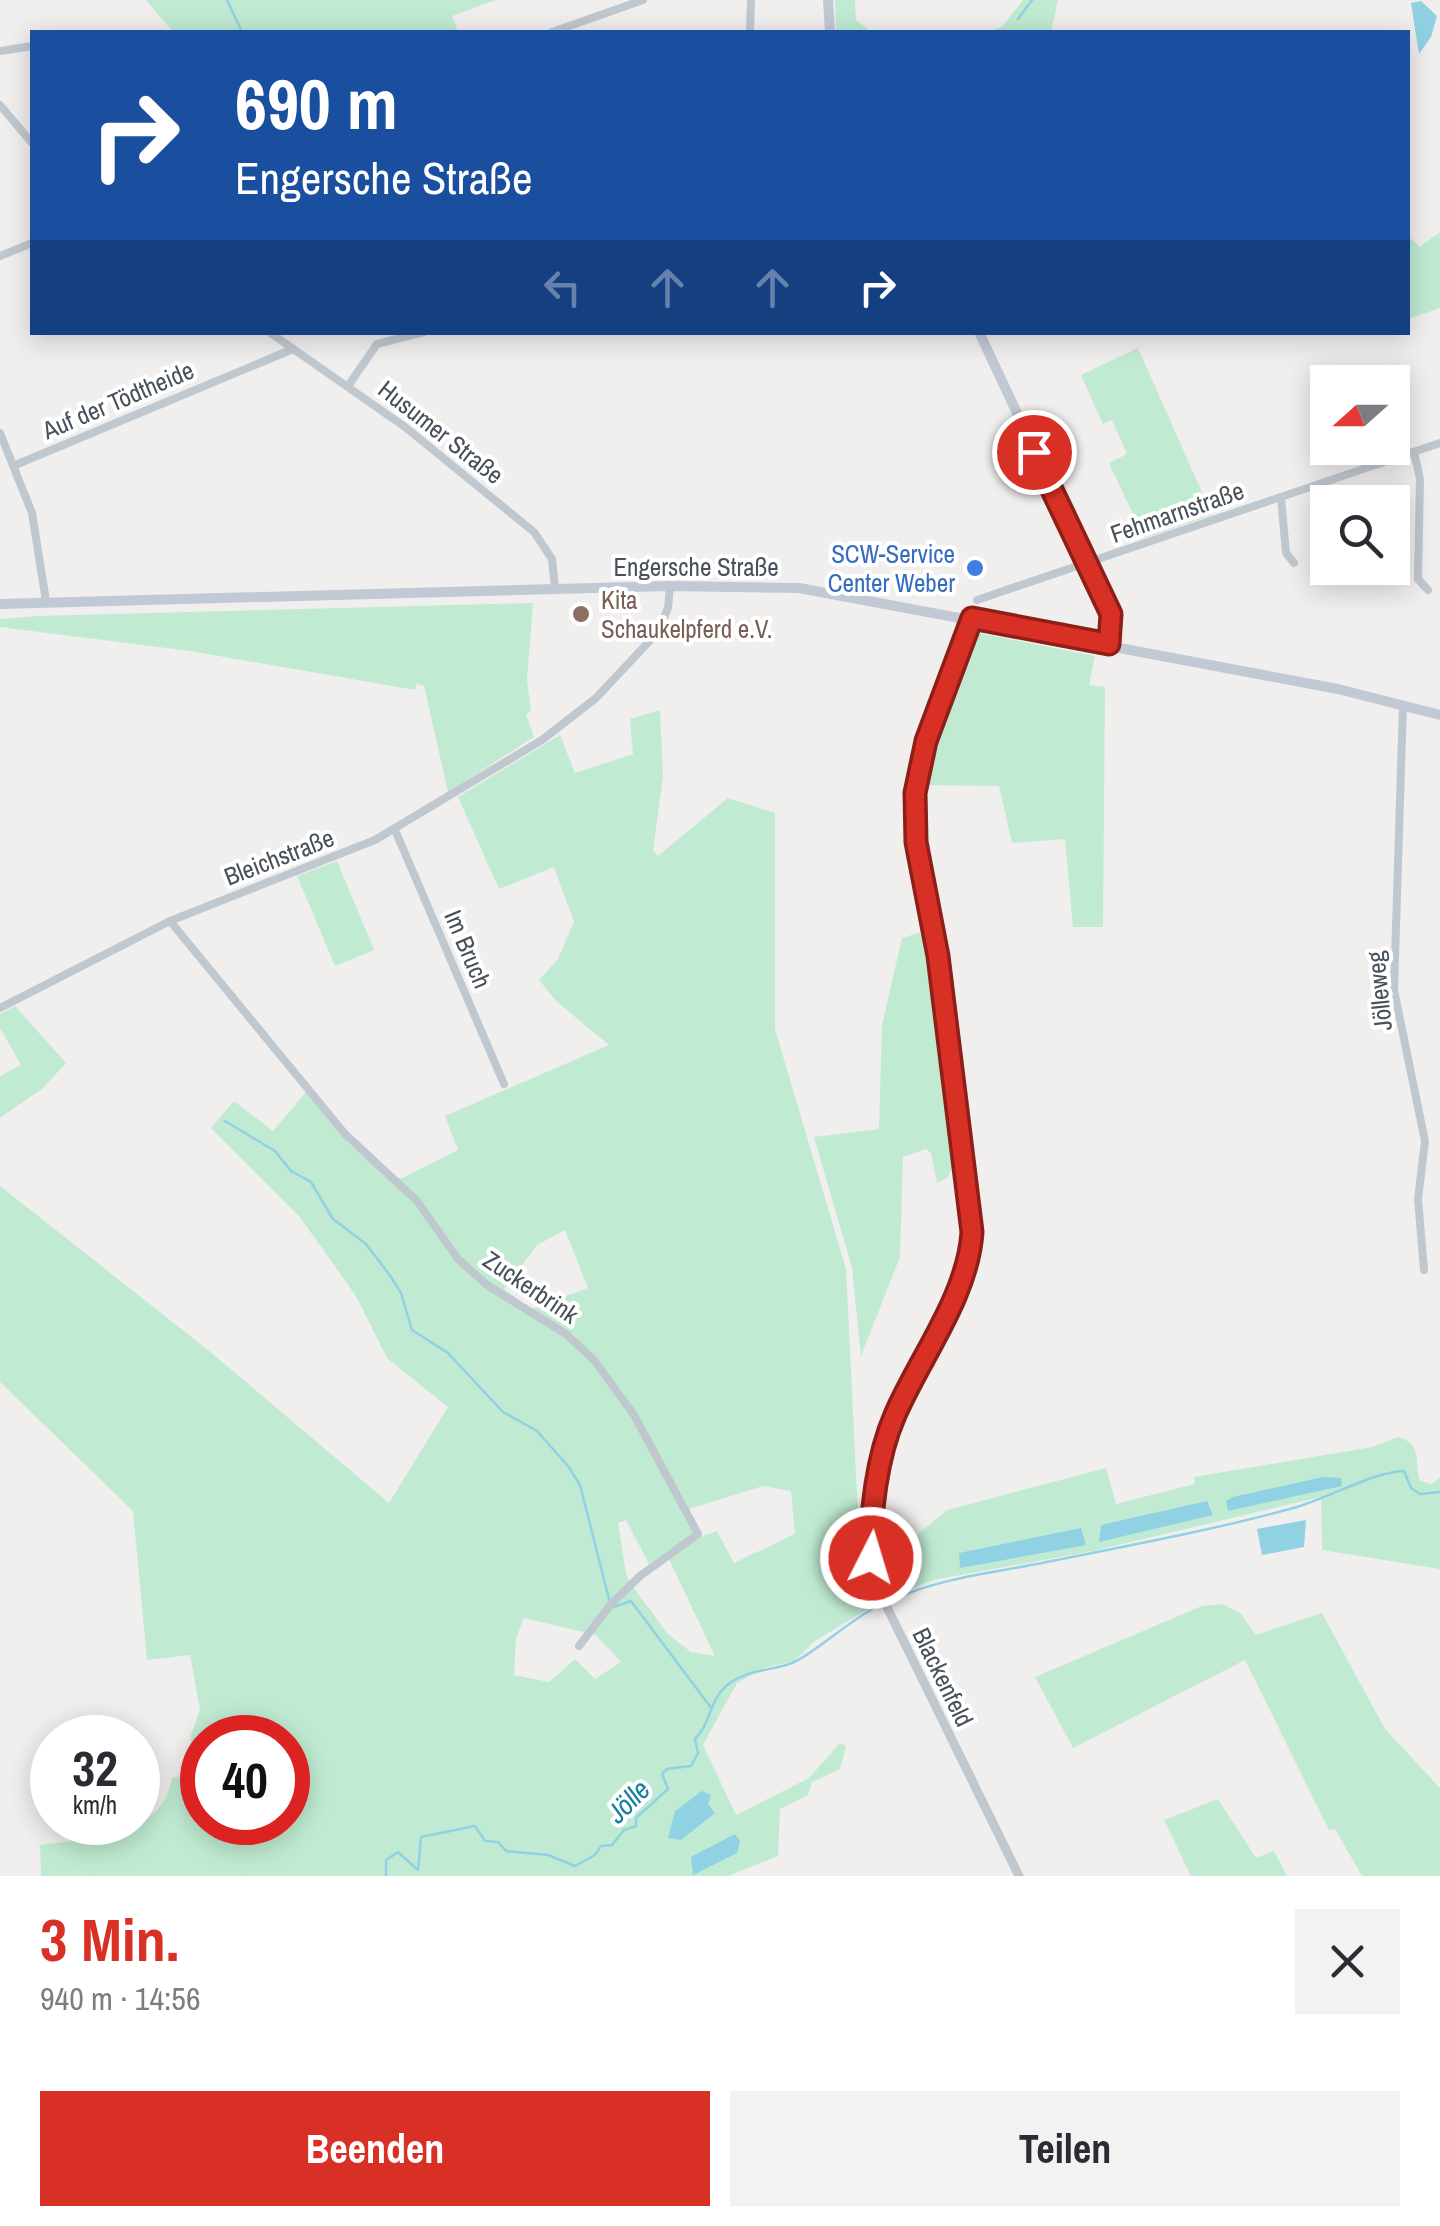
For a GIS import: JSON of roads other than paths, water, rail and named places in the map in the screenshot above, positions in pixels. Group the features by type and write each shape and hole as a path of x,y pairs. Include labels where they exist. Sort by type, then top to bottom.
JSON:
{"main road":[{"path":"828,0 830,30"},
{"path":"980,335 1113,619 1109,644"},
{"name":"Engersche Straße","path":"0,604 555,588 798,588 1109,644 1440,715"}],"street":[{"path":"558,30 642,0"},
{"path":"750,30 751,0"},
{"path":"0,52 30,46"},
{"path":"0,105 30,141"},
{"path":"0,256 30,245"},
{"name":"Husumer Straße","path":"273,335 348,386 534,532 552,559 555,588"},
{"path":"348,386 377,344 412,335"},
{"name":"Auf der Tödtheide","path":"13,466 293,349"},
{"path":"0,433 32,513 46,601"},
{"name":"Fehmarnstraße","path":"978,600 1440,443"},
{"path":"1414,452 1420,479 1418,579 1428,590"},
{"name":"Fehmarnstraße","path":"1280,498 1286,553 1294,563"},
{"name":"Bleichstraße","path":"0,1008 170,921 395,830 563,726 596,698 658,632 668,608 670,586"},
{"name":"Blackenfeld","path":"972,618 926,741 915,793 916,842 941,976 953,1103 972,1218 971,1244 963,1273 894,1418 884,1450 871,1558 878,1589 1019,1876"},
{"name":"Jölleweg","path":"1403,705 1394,990 1425,1141 1418,1199 1424,1270"},
{"name":"Im Bruch","path":"395,830 504,1084"},
{"name":"Zuckerbrink","path":"170,921 346,1134 417,1201 458,1259 487,1285 578,1344 634,1415 698,1534 640,1576 610,1604 579,1646"}],"water":[{"path":"1421,1 1437,16 1431,37 1419,54 1411,3"},
{"path":"1323,1477 1341,1478 1342,1486 1228,1511 1226,1501 1233,1497"},
{"path":"1207,1501 1213,1515 1099,1542 1101,1525"},
{"path":"1306,1520 1304,1547 1262,1555 1257,1529"},
{"path":"1081,1528 1086,1545 960,1568 959,1553"},
{"path":"702,1791 711,1795 708,1804 715,1813 681,1840 668,1838 675,1811"},
{"path":"735,1834 740,1841 737,1853 693,1875 691,1857"}],"waterway":[{"path":"227,0 241,30"},
{"path":"1018,19 1032,0"},
{"path":"225,1121 275,1151 291,1171 311,1182 333,1219 366,1244 389,1274 401,1293 412,1330 448,1353 503,1412 537,1431 568,1466 580,1485 609,1599"},
{"name":"Jölle","path":"894,1599 948,1581 1266,1515 1392,1472 1404,1471 1411,1488 1420,1494 1440,1492"},
{"path":"614,1607 631,1601 712,1709"},
{"name":"Jölle","path":"386,1876 386,1860 398,1852 418,1870 421,1837 475,1826 485,1841 498,1842 506,1851 548,1855 575,1866 595,1855 601,1846 612,1845 624,1830 636,1826 636,1818 668,1789 662,1774 667,1769 691,1766 698,1753 695,1739 726,1686 749,1674 800,1659 876,1607"}],"place":[{"name":"SCW-Service Center Weber","path":"975,568"},
{"name":"Kita Schaukelpferd e.V.","path":"581,614"}]}
